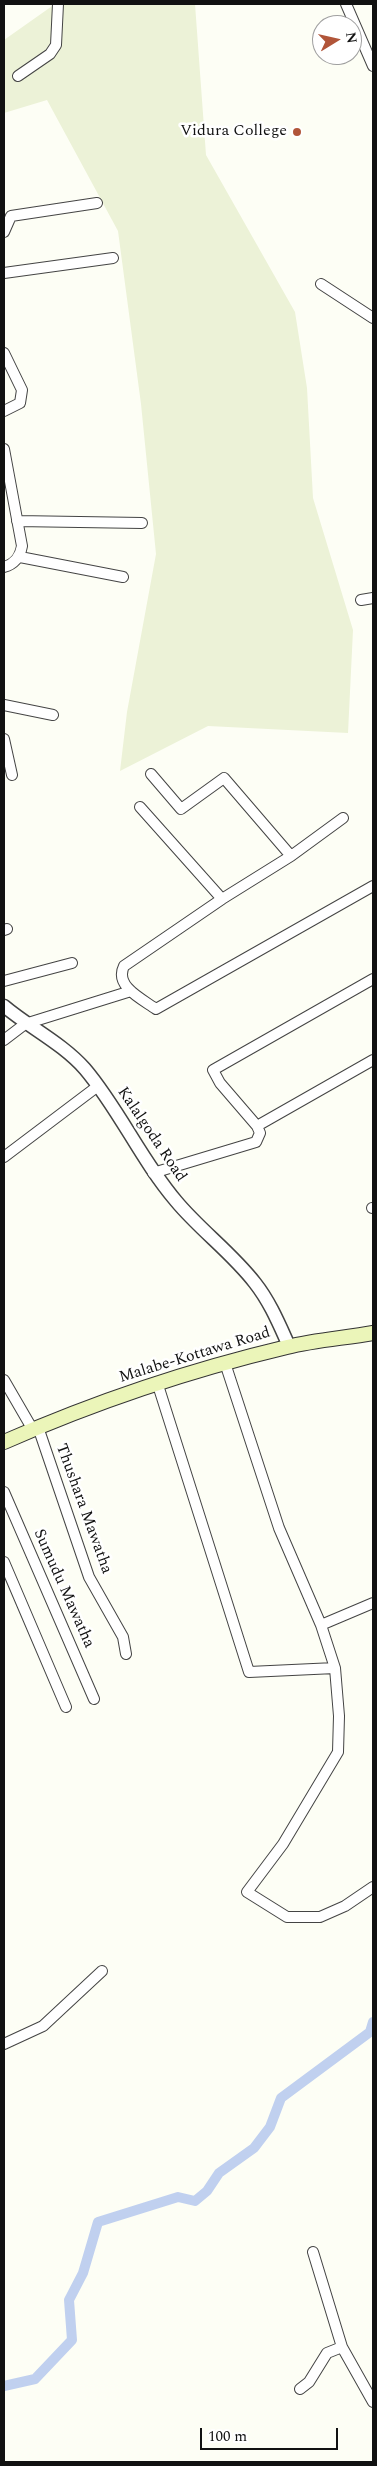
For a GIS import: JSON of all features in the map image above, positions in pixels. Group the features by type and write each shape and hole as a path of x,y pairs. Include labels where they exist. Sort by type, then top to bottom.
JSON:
{"main road":[{"name":"Malabe-Kottawa Road","path":"4,1442 157,1382 289,1346 373,1334"}],"street":[{"path":"18,76 50,54 56,44 58,4"},
{"path":"346,4 373,66"},
{"path":"4,232 11,216 97,203"},
{"path":"4,273 113,258"},
{"path":"321,284 373,318"},
{"path":"4,354 22,390 20,403 4,411"},
{"path":"4,449 22,546 20,557 9,566 4,567"},
{"path":"17,521 142,523"},
{"path":"20,557 123,578"},
{"path":"361,600 373,598"},
{"path":"4,705 53,715"},
{"path":"4,739 12,775"},
{"path":"151,774 181,808 224,778 291,856"},
{"path":"140,807 222,898"},
{"path":"343,818 291,856 222,898 124,966 121,972 122,979 131,991 156,1009 373,886"},
{"path":"4,981 72,963"},
{"path":"153,1173 256,1142 260,1132 258,1126 220,1083 213,1070 373,979"},
{"path":"4,1040 25,1024 131,991"},
{"name":"Kalalgoda Road","path":"4,1006 25,1024 57,1044 83,1068 98,1086 153,1173 177,1203 254,1282 273,1308 289,1346"},
{"path":"258,1126 373,1060"},
{"path":"4,1158 98,1086"},
{"path":"225,1363 279,1528 321,1625 335,1668 339,1716 338,1752 283,1844 247,1892 287,1917 320,1917 345,1906 373,1887"},
{"name":"Thushara Mawatha","path":"4,1380 35,1429 89,1577 123,1638 126,1654"},
{"path":"157,1382 249,1672 335,1668"},
{"name":"Sumudu Mawatha","path":"4,1492 94,1699"},
{"path":"4,1562 66,1707"},
{"path":"321,1625 373,1603"},
{"path":"4,2044 43,2026 102,1971"},
{"path":"313,2252 342,2346 373,2402"},
{"path":"300,2389 309,2382 327,2353 342,2346"}],"green space":[{"path":"55,4 195,4 206,155 295,312 307,388 313,498 353,630 348,733 208,726 120,771 127,712 156,554 141,404 118,231 47,100 4,113 4,40"}],"waterway":[{"path":"4,2386 35,2379 72,2340 69,2300 83,2273 98,2222 178,2197 195,2201 207,2191 219,2173 254,2148 270,2127 281,2098 370,2032 373,2022"}],"place":[{"name":"Vidura College","path":"297,132"}]}
